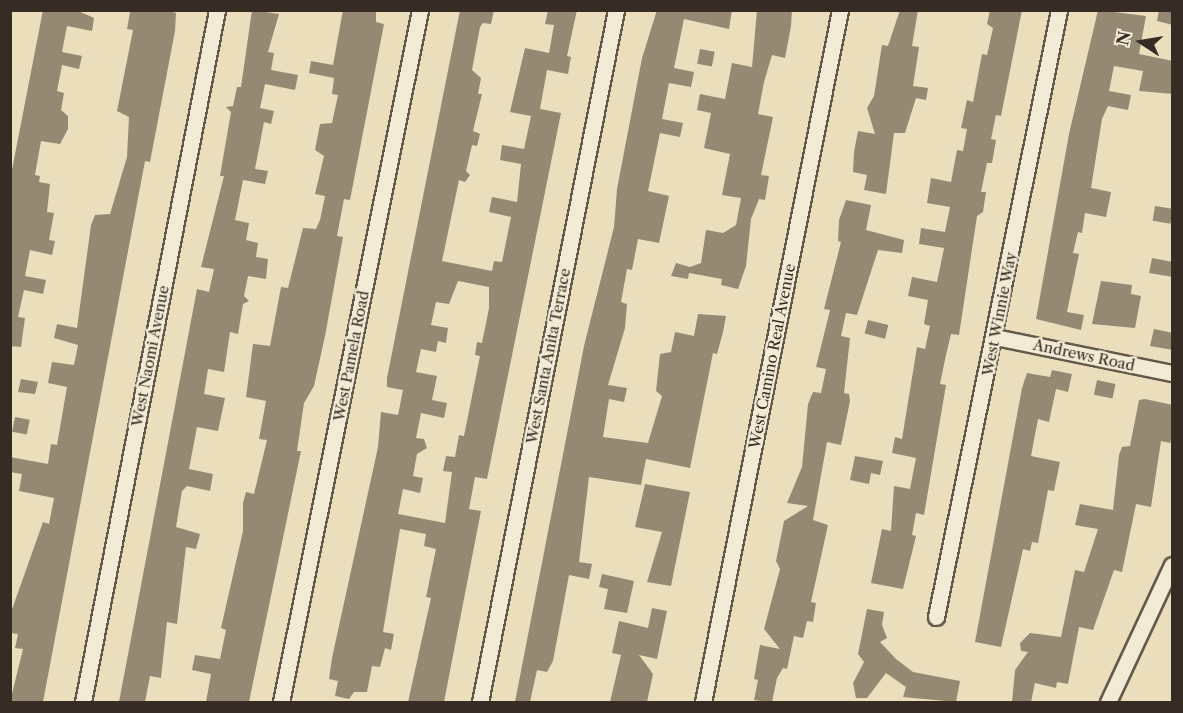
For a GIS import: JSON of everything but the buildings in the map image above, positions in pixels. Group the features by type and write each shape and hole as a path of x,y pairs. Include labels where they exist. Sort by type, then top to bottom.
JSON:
{"street":[{"name":"West Naomi Avenue","path":"83,702 217,10"},
{"name":"West Pamela Road","path":"281,702 420,10"},
{"name":"West Santa Anita Terrace","path":"480,702 616,10"},
{"name":"West Camino Real Avenue","path":"704,702 840,10"},
{"name":"West Winnie Way","path":"936,617 995,337 1059,10"},
{"name":"Andrews Road","path":"995,337 1173,373"},
{"path":"1108,702 1173,565"}]}
